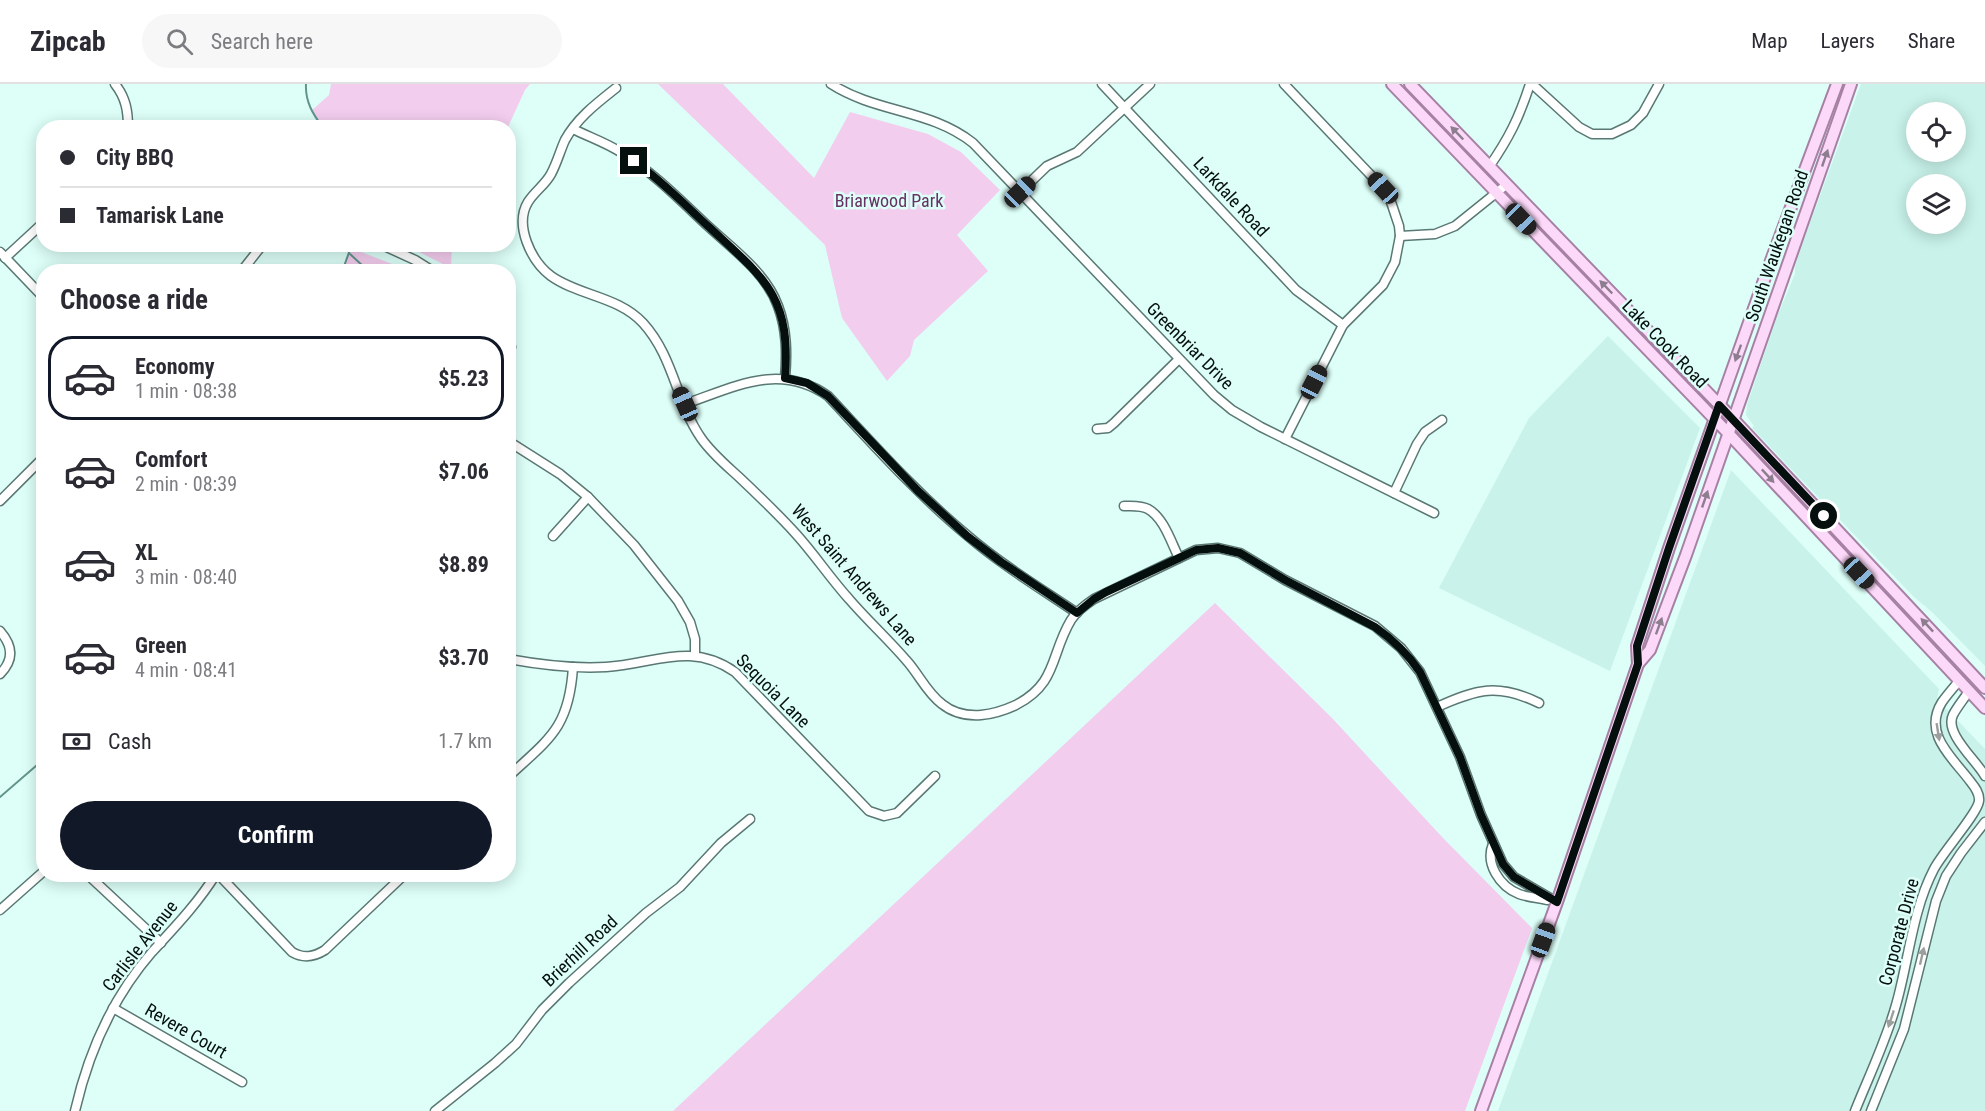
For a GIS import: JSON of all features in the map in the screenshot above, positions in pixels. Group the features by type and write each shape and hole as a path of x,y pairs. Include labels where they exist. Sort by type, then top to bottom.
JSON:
{"main road":[{"name":"Lake Cook Road","path":"1392,84 1728,433 1985,708"},
{"name":"Lake Cook Road","path":"1410,84 1719,405 1985,688"},
{"name":"South Waukegan Road","path":"1638,664 1637,646 1669,548 1837,84"},
{"name":"South Waukegan Road","path":"1638,664 1650,650 1851,84"},
{"path":"1481,1111 1557,902 1638,664"}],"street":[{"path":"116,84 124,98 128,120"},
{"name":"Greenbriar Drive","path":"831,84 869,103 939,122 966,137 1214,396 1261,427 1434,513"},
{"name":"Larkdale Road","path":"1102,84 1296,290 1343,325"},
{"path":"1020,192 1042,170 1077,152 1150,84"},
{"path":"1284,84 1383,188 1394,209 1400,236 1395,262 1383,285 1343,325 1285,439"},
{"path":"1489,167 1520,116 1531,84 1579,127 1592,134 1612,134 1631,125 1643,113 1659,84"},
{"name":"West Saint Andrews Lane","path":"616,88 585,114 573,129 545,184 528,202 524,211 524,228 532,255 550,275 622,306 642,322 666,356 694,426 706,445 770,506 847,597 905,658 933,696 950,710 969,715 980,715 998,712 1027,699 1049,675 1071,621 1077,613"},
{"path":"573,129 620,152 647,170 675,193 758,272 774,297 784,329 787,351 785,378"},
{"path":"1400,236 1435,234 1455,226 1506,185"},
{"path":"36,228 3,255 36,290"},
{"path":"247,264 257,252"},
{"path":"398,252 421,264"},
{"path":"1097,429 1108,428 1114,423 1178,360"},
{"path":"685,404 750,381 785,378 807,383 828,396 918,491 967,536 1001,562 1077,613 1106,592 1206,548 1227,549 1240,553 1285,580 1375,627 1414,663 1437,707 1460,757 1493,844 1489,855 1491,867 1510,889 1519,894 1557,902"},
{"path":"1394,493 1417,444 1425,432 1442,420"},
{"path":"516,446 560,474 588,497 634,545 678,602 693,630 695,656"},
{"path":"0,501 36,465"},
{"path":"553,536 588,497"},
{"path":"1124,506 1141,506 1150,509 1164,527 1179,558"},
{"path":"0,632 10,646 11,654 5,669 0,674"},
{"name":"Sequoia Lane","path":"516,660 573,667 615,666 684,655 712,659 735,672 865,809 879,815 892,816 935,777"},
{"path":"516,769 555,731 569,702 573,667"},
{"name":"Corporate Drive","path":"1855,1111 1893,1013 1922,896 1949,845 1975,811 1979,802 1976,789 1940,743 1935,729 1941,703 1959,681"},
{"path":"1437,707 1473,692 1498,689 1522,695 1539,703"},
{"path":"1969,691 1952,717 1951,726 1955,736 1985,776"},
{"name":"Brierhill Road","path":"435,1111 495,1064 516,1044 542,1010 569,983 646,913 680,887 721,843 750,819"},
{"name":"Corporate Drive","path":"1870,1111 1910,1007 1936,901 1946,876 1985,822"},
{"path":"0,910 36,878"},
{"path":"95,882 161,944"},
{"name":"Carlisle Avenue","path":"75,1111 91,1056 113,1008 143,964 197,902 211,882"},
{"path":"225,882 292,952 304,957 317,956 326,950 397,882"},
{"name":"Revere Court","path":"113,1008 242,1082"}],"shaded area":[{"path":"1861,84 1985,84 1985,666 1913,596 1752,428 1754,426 1746,415 1747,405 1777,317 1795,274 1795,267"},
{"path":"1608,336 1700,428 1610,671 1439,588 1529,418"},
{"path":"1731,470 1939,689 1937,699 1985,749 1985,1111 1498,1111"}],"green space":[{"path":"331,84 530,84 511,120 318,120 311,111 329,95"},
{"name":"Briarwood Park","path":"658,84 723,84 814,178 850,112 928,134 961,152 1000,190 957,235 988,271 914,340 910,356 887,381 842,318 825,245"},
{"path":"349,252 361,252 392,264 345,264"},
{"path":"419,252 452,252 451,264 443,264"},
{"path":"1215,603 1332,718 1443,838 1532,928 1465,1111 673,1111"}],"waterway":[{"path":"306,84 308,102 318,120"},
{"path":"345,264 349,252"},
{"path":"350,254 361,264"},
{"path":"0,797 36,766"}],"route":[{"path":"634,161 675,193 764,280 774,297 784,329 787,351 785,378 807,383 828,396 918,491 967,536 1001,562 1077,613 1084,605 1106,592 1196,550 1218,548 1240,553 1285,580 1375,627 1387,636 1401,648 1420,672 1460,757 1481,815 1503,864 1514,877 1557,902 1638,664 1637,646 1719,405 1824,516"}]}
